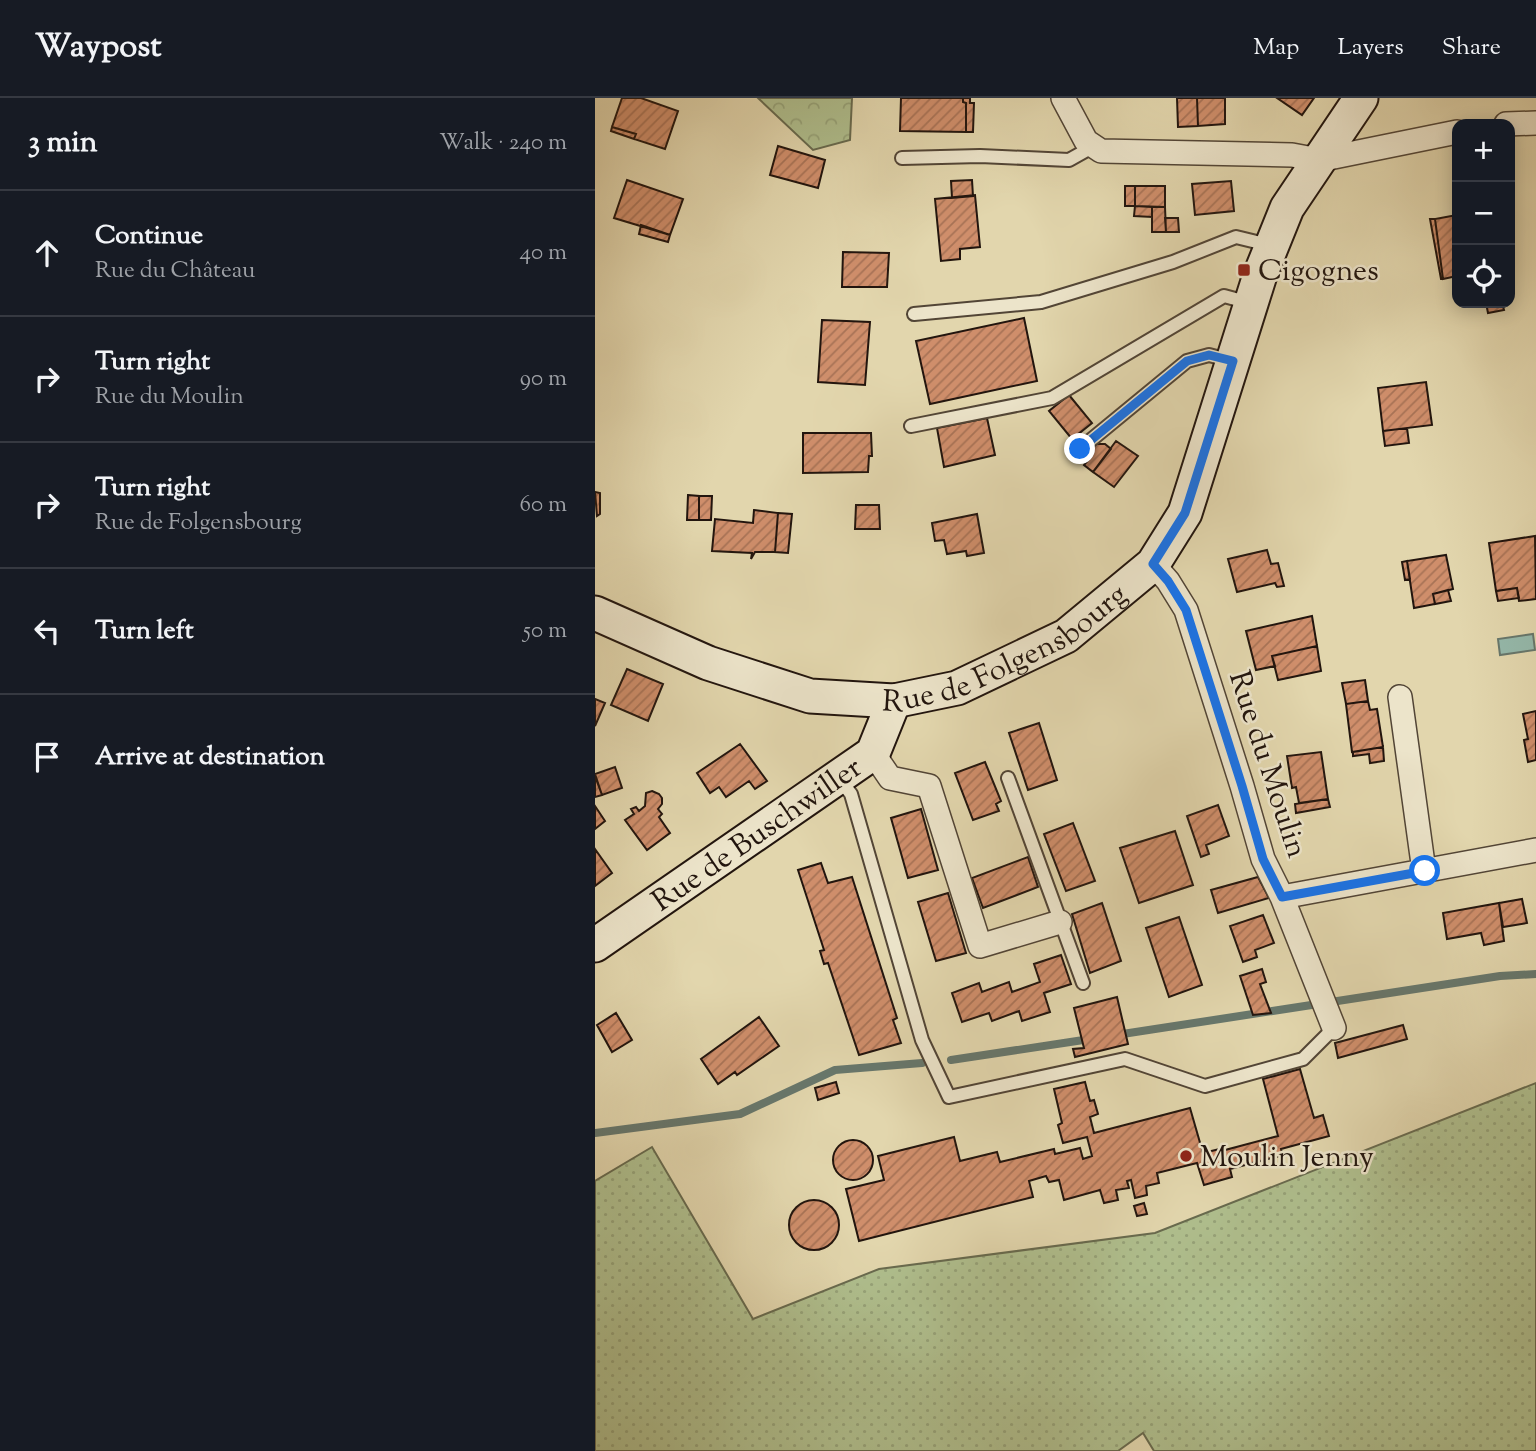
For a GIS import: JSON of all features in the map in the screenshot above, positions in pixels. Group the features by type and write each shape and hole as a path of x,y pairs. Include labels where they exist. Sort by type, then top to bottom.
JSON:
{"main road":[{"name":"Rue de Folgensbourg","path":"595,613 708,663 810,696 894,701 957,688 1066,636 1153,564 1185,513 1251,303 1287,208 1361,98"},
{"name":"Rue de Buschwiller","path":"595,945 873,752 894,701"}],"street":[{"path":"1062,98 1086,141 1097,148 1292,155 1319,160 1452,132"},
{"path":"1515,124 1536,123"},
{"name":"Rue du Moulin","path":"1153,564 1168,581 1186,610 1263,859 1282,897 1332,1024"},
{"path":"1400,697 1425,871"},
{"path":"873,752 890,778 929,786 979,946 1060,922"},
{"path":"1282,897 1536,850"}],"lane":[{"path":"902,158 980,156 1069,160 1097,148"},
{"path":"914,314 1041,302 1174,262 1236,237 1272,246"},
{"path":"911,426 1052,398 1224,296 1251,303"},
{"path":"1080,449 1187,361 1209,355 1233,361"},
{"path":"838,777 851,794 922,1040 949,1097 1125,1059 1205,1086 1303,1059 1332,1024"},
{"path":"1008,778 1083,983"}],"green space":[{"path":"758,98 852,98 850,140 813,150"},
{"path":"1536,1083 1536,1451 1154,1451 1143,1433 1118,1451 595,1451 595,1181 652,1147 753,1319 879,1269 1155,1233"}],"shaded area":[{"path":"1533,634 1535,650 1500,655 1498,639"}],"building":[{"path":"622,98 641,98 678,111 665,149 634,139 636,134 612,127"},
{"path":"901,98 963,98 966,103 966,132 900,131"},
{"path":"963,98 970,98 970,103 974,103 973,132 966,132 966,103"},
{"path":"1177,98 1197,98 1198,126 1178,127"},
{"path":"1197,98 1225,98 1225,124 1198,126"},
{"path":"1277,98 1314,98 1302,115"},
{"path":"612,127 636,134 634,139 611,131"},
{"path":"778,146 825,160 818,188 770,175"},
{"path":"627,180 683,199 670,235 614,218"},
{"path":"972,180 973,196 952,198 951,181"},
{"path":"1231,181 1234,211 1195,215 1192,184"},
{"path":"1125,186 1135,186 1135,206 1125,206"},
{"path":"1135,186 1165,186 1165,207 1135,206"},
{"path":"975,195 980,247 960,249 960,259 941,261 935,199"},
{"path":"1135,206 1152,207 1152,217 1134,216"},
{"path":"1152,207 1165,207 1166,232 1152,232"},
{"path":"1452,216 1452,277 1443,279 1435,219"},
{"path":"1165,218 1178,218 1179,232 1166,232"},
{"path":"1430,219 1435,219 1443,279 1441,279"},
{"path":"641,225 670,235 668,242 639,234"},
{"path":"843,252 889,253 887,287 842,287"},
{"path":"1487,308 1504,310 1488,313"},
{"path":"1024,318 1037,381 930,404 916,341"},
{"path":"822,320 870,322 865,385 818,382"},
{"path":"1426,382 1432,425 1383,431 1378,388"},
{"path":"1069,395 1092,423 1072,439 1049,411"},
{"path":"987,418 995,455 944,467 937,428"},
{"path":"1407,428 1409,443 1385,446 1383,431"},
{"path":"803,433 871,433 872,456 869,456 868,472 803,473"},
{"path":"1116,441 1138,456 1114,487 1093,472"},
{"path":"1094,444 1105,444 1111,449 1093,472 1084,465 1089,459 1084,455"},
{"path":"595,492 600,493 600,514 597,516"},
{"path":"688,495 699,496 699,520 687,520"},
{"path":"699,496 712,496 711,520 699,520"},
{"path":"856,505 879,505 880,529 855,529"},
{"path":"754,510 778,513 775,552 755,552 751,559 752,553 712,551 715,519 753,523"},
{"path":"778,513 792,514 788,553 775,552"},
{"path":"977,514 984,553 967,556 966,551 947,554 944,540 935,541 932,523"},
{"path":"1535,536 1536,599 1519,601 1517,588 1496,591 1489,543"},
{"path":"1267,550 1271,564 1278,563 1284,586 1277,587 1275,583 1237,592 1228,559"},
{"path":"1446,555 1453,589 1433,594 1435,604 1414,608 1407,561"},
{"path":"1407,561 1410,579 1405,580 1402,562"},
{"path":"1517,588 1519,598 1498,601 1496,591"},
{"path":"1448,590 1451,601 1435,604 1433,594"},
{"path":"1312,616 1317,646 1272,656 1275,666 1256,670 1246,631"},
{"path":"1317,646 1321,671 1278,680 1272,656"},
{"path":"627,669 663,684 648,721 611,705"},
{"path":"1365,680 1368,701 1346,704 1342,683"},
{"path":"595,699 605,703 595,726"},
{"path":"1368,701 1370,710 1377,709 1383,747 1352,752 1346,704"},
{"path":"1536,711 1536,760 1528,762 1524,740 1528,739 1523,714"},
{"path":"1039,723 1057,780 1028,790 1009,733"},
{"path":"740,744 767,781 755,789 749,781 726,797 719,787 710,793 697,773"},
{"path":"1383,747 1384,761 1370,763 1369,754 1353,756 1353,752"},
{"path":"1321,752 1328,799 1299,803 1296,787 1292,788 1287,756"},
{"path":"985,762 1001,801 996,804 999,811 973,820 955,773"},
{"path":"615,767 622,788 602,795 595,774"},
{"path":"595,776 602,795 595,797"},
{"path":"652,791 662,798 658,809 662,814 659,817 670,833 647,850 625,820 634,814 631,809 636,807 639,811 645,806 646,793"},
{"path":"1328,799 1330,807 1296,813 1295,804"},
{"path":"1218,805 1229,836 1206,845 1209,854 1201,857 1187,816"},
{"path":"595,806 605,821 595,829"},
{"path":"921,809 938,870 908,878 891,818"},
{"path":"1073,823 1095,881 1066,891 1044,834"},
{"path":"1175,831 1193,885 1139,903 1120,848"},
{"path":"595,849 612,873 595,886"},
{"path":"1028,857 1038,887 983,908 972,878"},
{"path":"821,863 828,883 852,877 897,1018 893,1020 901,1043 859,1055 828,963 824,964 820,951 824,950 798,870"},
{"path":"1258,877 1269,898 1218,913 1211,890"},
{"path":"948,893 966,953 936,961 918,902"},
{"path":"1522,899 1527,923 1503,927 1499,903"},
{"path":"1102,903 1121,961 1090,973 1072,914"},
{"path":"1499,903 1504,941 1484,945 1481,933 1447,939 1443,913"},
{"path":"1263,915 1274,943 1255,950 1257,957 1243,962 1230,926"},
{"path":"1179,917 1202,985 1169,997 1146,928"},
{"path":"1061,955 1071,984 1044,993 1050,1012 1022,1021 1019,1011 992,1021 989,1013 962,1022 952,993 979,983 982,992 1009,982 1012,992 1040,982 1034,964"},
{"path":"1262,969 1266,982 1260,984 1271,1013 1253,1015 1240,976"},
{"path":"1117,997 1128,1044 1075,1057 1073,1049 1084,1048 1074,1008"},
{"path":"616,1013 632,1040 612,1052 597,1025"},
{"path":"759,1017 779,1046 737,1075 735,1072 718,1084 701,1059"},
{"path":"1403,1025 1407,1039 1338,1058 1335,1043"},
{"name":"Moulin Jenny","path":"1300,1069 1314,1118 1323,1115 1329,1136 1281,1149 1283,1155 1230,1169 1232,1177 1204,1185 1197,1163 1157,1173 1159,1183 1146,1186 1147,1195 1135,1198 1131,1180 1127,1181 1129,1188 1116,1190 1118,1200 1104,1203 1100,1190 1064,1200 1059,1180 1049,1182 1046,1176 1029,1181 1033,1197 859,1241 846,1189 884,1180 878,1156 954,1137 960,1161 997,1152 1000,1162 1054,1149 1055,1154 1080,1148 1083,1159 1092,1156 1087,1137 1063,1143 1058,1125 1062,1123 1054,1089 1085,1082 1090,1101 1094,1100 1098,1114 1090,1117 1094,1133 1190,1108 1203,1153 1224,1148 1225,1150 1278,1136 1263,1079"},
{"path":"836,1082 839,1093 818,1100 815,1088"},
{"path":"853,1140 867,1146 873,1160 867,1174 853,1180 839,1174 833,1160 839,1146"},
{"path":"814,1200 832,1207 839,1225 832,1243 814,1250 796,1243 789,1225 796,1207"},
{"path":"1144,1203 1147,1214 1137,1216 1134,1206"}],"waterway":[{"path":"1116,1035 1500,976 1536,974"},
{"path":"951,1060 1090,1039"},
{"path":"595,1133 740,1114 835,1070 922,1063"}],"place":[{"name":"Cigognes","path":"1244,270"},
{"name":"Moulin Jenny","path":"1186,1156"}],"route":[{"path":"1080,449 1187,361 1209,355 1233,361 1185,513 1153,564 1168,581 1186,610 1263,859 1282,897 1425,871"}]}
